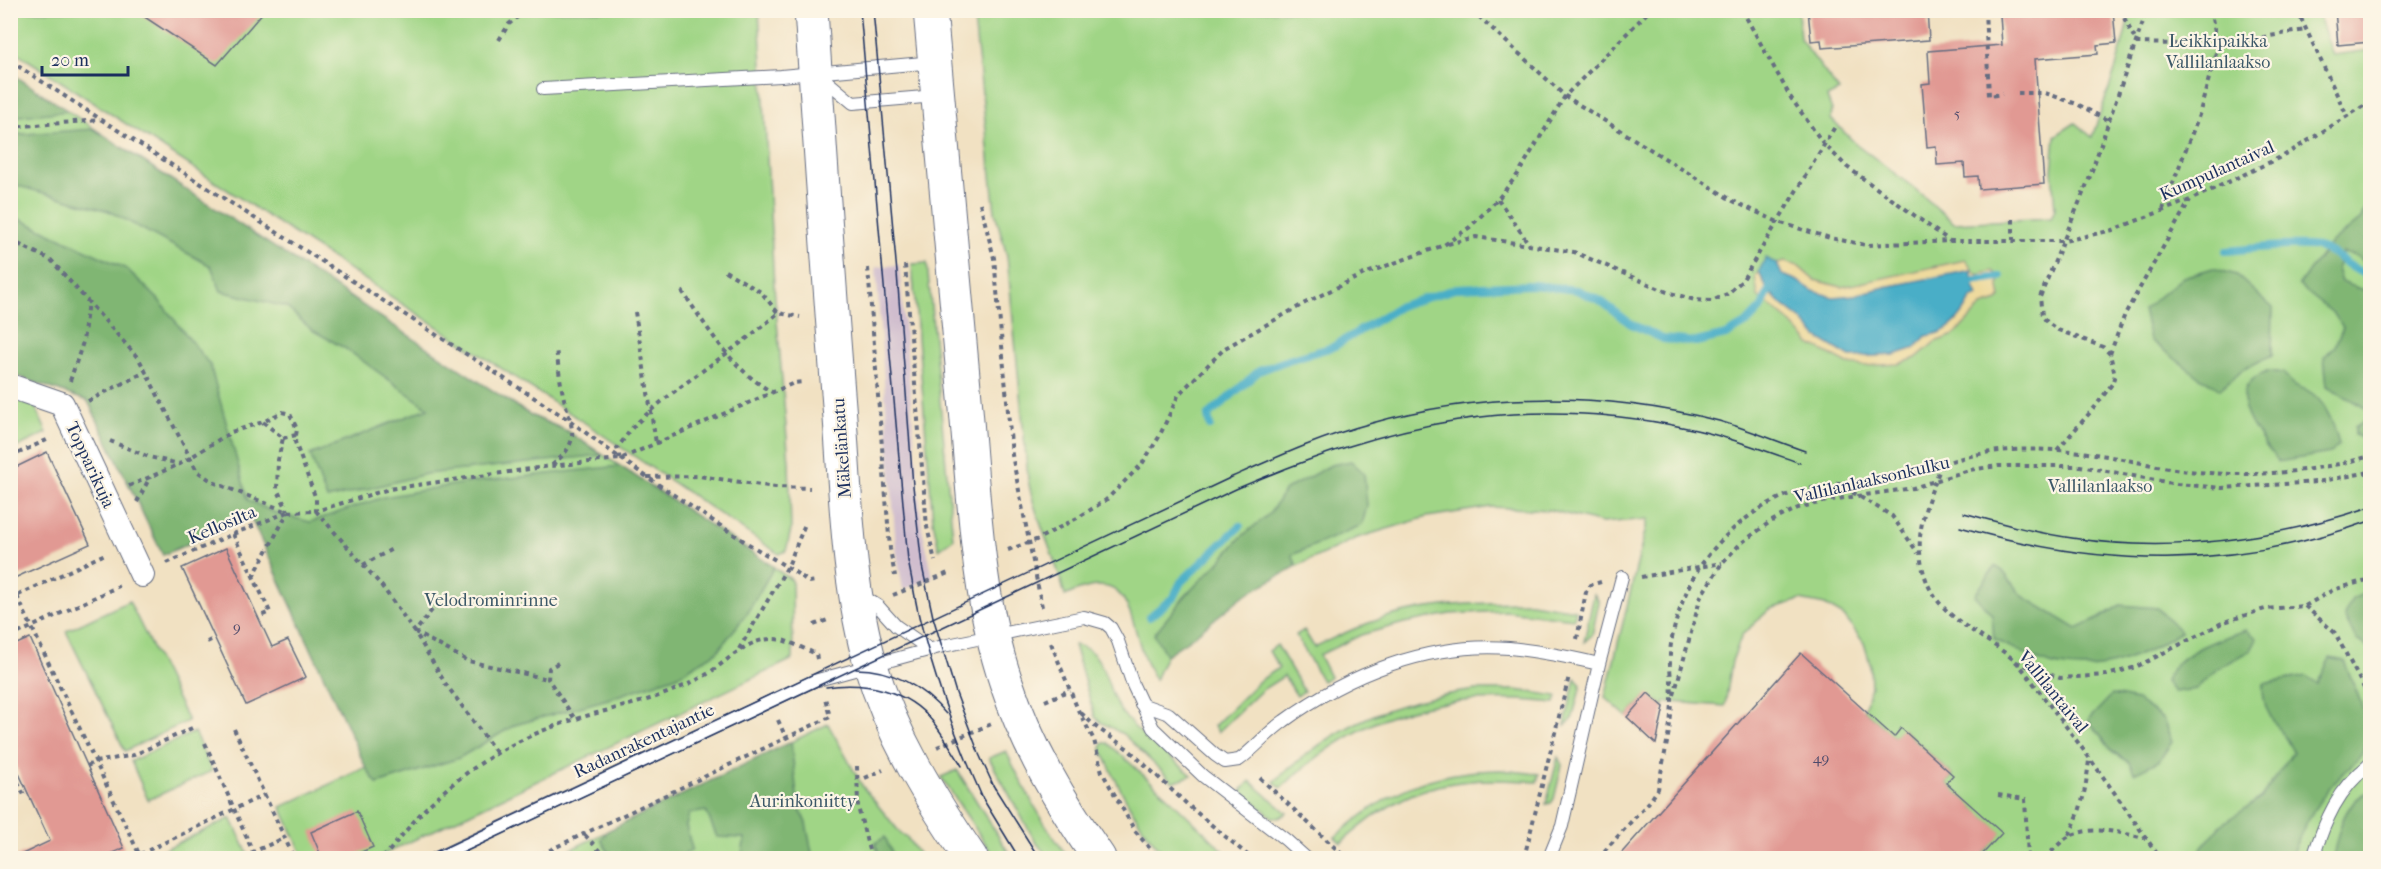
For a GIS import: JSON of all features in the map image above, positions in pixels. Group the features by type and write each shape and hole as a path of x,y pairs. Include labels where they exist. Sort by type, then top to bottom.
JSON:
{"main road":[{"name":"Mäkelänkatu","path":"811,10 832,320 862,601 871,664 896,732 909,759 920,780 971,858"},
{"path":"930,10 980,561 994,637 1005,682 1034,750 1055,792 1099,858"}],"street":[{"name":"Topparikuja","path":"10,386 64,407 128,544 132,580"}],"lane":[{"path":"543,89 816,73 935,62"},
{"path":"816,73 853,103 938,96"},
{"path":"1549,858 1562,826 1599,664 1622,577"},
{"path":"862,601 929,649"},
{"name":"Radanrakentajantie","path":"436,858 803,686 871,664 929,649 1084,617 1105,623 1111,628 1153,728 1203,776 1306,858"},
{"path":"1142,704 1169,714 1225,762 1239,760 1282,722 1315,699 1351,679 1392,664 1451,651 1508,648 1599,664"},
{"path":"2313,858 2324,824 2338,796 2354,777 2370,764"}],"path":[{"path":"499,40 509,24 526,10"},
{"name":"Kumpulantaival","path":"1472,10 1565,96 1733,201 1778,222 1830,238 1866,244 2064,241 2113,230 2190,200 2285,155 2370,102"},
{"path":"1444,245 1470,226 1498,199 1518,174 1565,96 1650,10"},
{"path":"1742,10 1791,98 1823,143 1847,167 1950,241"},
{"path":"1985,10 1989,96 2002,94"},
{"path":"2120,10 2137,44"},
{"path":"2057,450 2096,407 2112,384 2115,375 2110,354 2103,347 2058,330 2048,323 2042,316 2040,297 2064,241 2109,121 2147,10"},
{"path":"2163,209 2199,115 2218,45 2210,10"},
{"path":"2297,10 2348,116"},
{"path":"2137,44 2218,45 2305,30"},
{"path":"10,62 572,422 620,459 760,551 788,566 809,582 816,581"},
{"path":"2018,93 2045,93 2077,104 2109,121"},
{"path":"10,127 100,120"},
{"path":"814,625 862,601 1036,540 1106,500 1142,464 1159,437 1179,394 1225,348 1305,303 1364,274 1444,245 1476,237 1574,252 1667,292 1695,300 1712,301 1727,294 1742,281 1804,181 1823,143 1836,125"},
{"path":"1498,199 1529,244"},
{"path":"2110,354 2125,314 2190,200"},
{"path":"2013,219 2013,240"},
{"path":"10,240 51,260 139,359 197,471 213,482 288,512 316,511 389,489 551,466 620,459 772,392 794,383 804,382"},
{"path":"994,258 1012,456 1027,525"},
{"path":"905,265 927,527 934,561"},
{"path":"868,268 890,549 895,576"},
{"path":"725,271 761,292 778,313 800,316"},
{"path":"682,291 727,354 761,386 772,392"},
{"path":"64,407 82,342 88,300"},
{"path":"635,312 653,411 656,442"},
{"path":"620,459 617,448 637,423 704,369 749,339 778,313"},
{"path":"551,466 564,455 570,445 572,422 564,396 556,349"},
{"path":"998,369 1004,369"},
{"path":"64,407 147,372"},
{"path":"104,494 180,464 231,432 263,422 282,412 290,414 297,429 295,442 316,499 316,511 381,585 415,632 445,683 496,752"},
{"path":"263,422 283,438"},
{"path":"76,435 106,440 149,457 180,464"},
{"path":"283,438 296,435"},
{"path":"283,438 278,460 278,489 288,512"},
{"path":"10,458 50,439"},
{"path":"1598,858 1650,801 1658,789 1672,702 1671,646 1679,612 1689,587 1722,540 1744,519 1773,502 1798,491 1836,483 1901,475 1992,451 2057,450 2104,456 2177,470 2223,473 2297,470 2370,456"},
{"name":"Vallilantaival","path":"1918,553 1921,526 1942,464"},
{"name":"Vallilanlaaksonkulku","path":"1672,702 1701,596 1722,563 1740,544 1770,522 1798,508 1831,500 1913,488 1969,470 2032,465 2080,466 2177,484 2222,488 2317,483 2370,472"},
{"path":"647,477 699,476 775,487 810,488"},
{"name":"Vallilantaival","path":"1836,483 1892,516 1918,553 1928,584 1938,600 1977,634 2015,662 2160,858"},
{"path":"253,577 288,512"},
{"name":"Kellosilta","path":"167,563 288,512"},
{"path":"739,649 788,566 805,524"},
{"path":"232,534 270,612 258,617"},
{"path":"10,599 128,544"},
{"path":"363,565 394,548"},
{"path":"1636,578 1722,563"},
{"path":"1524,858 1573,658 1586,592 1590,585 1622,577"},
{"path":"2015,662 2060,678 2107,675 2136,667 2224,622 2265,609 2305,606 2333,590 2370,579"},
{"path":"10,637 132,580"},
{"path":"17,596 141,857"},
{"path":"2305,606 2336,633 2364,688 2370,720"},
{"path":"415,632 432,610"},
{"path":"415,632 468,661 548,679"},
{"path":"207,642 215,638"},
{"path":"383,858 425,809 496,752 533,734 575,719 634,704 672,691 709,673 739,649 758,642 781,640 816,654"},
{"path":"558,663 549,668 548,679 575,719"},
{"path":"865,778 1070,690 1094,740 1102,772 1118,805 1135,831 1158,858"},
{"path":"1078,710 1096,728 1128,749 1189,806 1251,858"},
{"path":"533,858 830,717"},
{"path":"778,720 786,738"},
{"path":"87,766 96,762 134,755 192,728"},
{"path":"234,729 294,858"},
{"path":"205,743 256,858"},
{"path":"2045,858 2069,836 2079,817 2086,795 2089,760"},
{"path":"10,766 24,795 28,793"},
{"path":"857,766 858,807 871,858"},
{"path":"1260,778 1346,858"},
{"path":"132,858 141,857 234,808 264,795"},
{"path":"1998,795 2025,799 2028,858"},
{"path":"2069,836 2107,830 2146,838"},
{"path":"585,835 606,858"},
{"path":"253,852 284,838"}],"shaded area":[{"path":"899,265 922,528 933,577 903,590 896,548 876,267"}],"green space":[{"path":"10,11 759,11 774,286 789,462 791,530 786,551 779,554 585,423 11,49"},
{"name":"Vallilanlaakso","path":"973,11 1798,11 1800,39 1839,91 1827,97 1832,110 1831,119 1855,143 1914,188 1954,223 2051,218 2055,209 2052,171 2055,136 2075,123 2092,137 2116,68 2131,11 2317,11 2333,55 2370,50 2370,858 1979,858 2001,833 1946,783 1953,775 1902,729 1894,737 1864,710 1871,687 1870,663 1864,643 1844,616 1825,605 1800,600 1770,609 1742,635 1732,661 1725,706 1665,702 1664,707 1657,701 1645,697 1627,717 1605,697 1648,519 1602,523 1550,510 1491,507 1427,517 1357,538 1297,566 1293,558 1283,563 1166,655 1155,680 1144,658 1128,608 1122,597 1113,589 1101,586 1086,588 1065,596 1031,494 1007,256 995,212"},
{"name":"Velodrominrinne","path":"11,73 530,415 567,431 792,580 793,659 376,858 304,858 281,807 366,767 250,516 163,555 88,401 11,374"},
{"path":"11,73 68,111 11,117"},
{"path":"94,129 530,415 567,431 602,455 426,474 327,499 310,455 428,408 346,349 312,330 286,307 221,291 211,266 109,211 11,184 11,135"},
{"path":"2370,193 2370,267 2356,256 2342,253 2337,269 2341,282 2370,292 2370,437 2364,439 2355,435 2355,427 2367,419 2367,409 2327,386 2324,357 2335,346 2343,327 2334,314 2298,285 2330,244 2361,219"},
{"path":"11,215 127,269 158,299 210,365 248,500 273,512 310,522 384,497 465,483 620,466 774,567 748,612 717,652 677,676 608,699 515,725 459,758 377,784 366,768 250,516 163,555 88,401 11,374"},
{"path":"927,263 953,539 939,549 933,521 912,264"},
{"path":"2213,268 2236,275 2273,308 2272,355 2242,370 2220,389 2198,376 2150,340 2143,310 2183,277"},
{"path":"2269,371 2284,373 2290,382 2313,394 2323,404 2339,445 2330,453 2278,462 2257,434 2246,411 2245,389 2256,377"},
{"path":"10,391 39,400 36,409 47,433 11,450"},
{"path":"1351,461 1364,473 1367,506 1362,525 1292,555 1297,566 1243,596 1190,639 1166,655 1154,634 1186,595 1241,537 1270,513 1285,490 1331,465"},
{"path":"1995,566 2003,571 2021,595 2077,629 2120,605 2158,608 2181,632 2136,656 2106,666 2072,668 2046,663 1994,639 1992,615 1975,595"},
{"path":"2370,591 2370,648 2356,640 2344,616 2352,599"},
{"path":"1594,594 1599,602 1592,635 1584,642"},
{"path":"129,601 188,721 125,751 66,631"},
{"path":"1525,602 1576,610 1574,619 1506,611 1450,614 1404,623 1361,635 1319,655 1330,677 1322,681 1296,635 1304,630 1314,647 1369,623 1407,612 1466,604"},
{"path":"2246,630 2257,638 2250,651 2217,669 2196,689 2174,692 2166,682 2177,663 2187,655 2198,648"},
{"path":"1074,645 1092,653 1098,660 1117,705 1131,724 1192,775 1173,782 1123,734 1095,717"},
{"path":"1277,645 1304,691 1297,696 1284,676 1262,690 1218,732 1214,726 1259,681 1279,668 1269,651"},
{"path":"2330,658 2344,661 2363,710 2366,741 2360,757 2317,804 2290,858 2201,858 2200,850 2221,825 2261,798 2293,752 2269,714 2263,684 2307,676 2317,684"},
{"path":"1575,678 1581,685 1572,720 1565,725"},
{"path":"1476,690 1516,690 1557,696 1555,703 1477,700 1441,703 1407,711 1375,723 1343,740 1312,761 1281,788 1274,782 1320,744 1367,718 1417,701"},
{"path":"2112,695 2137,700 2163,719 2172,742 2159,761 2134,773 2129,762 2113,752 2088,720"},
{"name":"Aurinkoniitty","path":"828,724 863,787 902,835 906,836 921,858 558,858 557,856"},
{"path":"194,732 212,771 148,800 131,761"},
{"path":"791,742 798,805 806,823 813,858 741,858 745,838 717,837 706,811 689,814 686,826 692,849 680,858 616,858 610,855 601,840 607,831"},
{"path":"1103,743 1108,743 1231,858 1169,858 1149,836 1130,807 1101,748"},
{"path":"1006,751 1042,819 1069,858 1049,858 1035,841 989,758"},
{"path":"1558,757 1562,765 1554,799 1551,803 1546,804"},
{"path":"957,770 1012,858 995,858 941,777"},
{"path":"1500,770 1539,774 1537,782 1483,780 1430,788 1389,806 1341,843 1335,837 1373,807 1411,787 1452,774"},
{"path":"1250,781 1287,813 1279,818 1272,817 1241,791"},
{"path":"2366,793 2370,794 2370,858 2333,858 2342,821 2358,798"},
{"path":"231,818 250,858 144,858 148,857"},
{"path":"885,837 894,858 880,858 875,843"}],"sand":[{"path":"1965,260 1977,275 1993,271 2000,277 2001,297 1998,301 1982,306 1954,335 1935,342 1916,358 1899,364 1864,366 1848,364 1810,344 1788,320 1758,296 1755,276 1759,271 1767,289 1779,302 1801,319 1817,337 1850,357 1894,355 1915,348 1926,336 1941,332 1954,324 1971,299 1929,280 1833,298 1813,291 1796,280 1782,275 1777,264 1785,262 1798,266 1814,280 1842,287"}],"water":[{"path":"1766,258 1777,264 1782,275 1796,280 1813,291 1833,297 1855,295 1972,270 1972,281 1978,296 1971,299 1953,324 1941,332 1926,336 1915,348 1894,355 1850,357 1817,337 1801,319 1779,302 1767,289 1759,271"}],"building":[{"path":"134,10 265,10 217,65"},
{"path":"1808,10 1927,10 1929,40 1822,48 1821,40 1811,41"},
{"path":"2054,10 2113,10 2116,43 2097,45 2098,54 2035,59 2044,184 1979,189 1978,176 1965,177 1964,163 1937,165 1936,146 1927,147 1922,84 1930,83 1928,51 2002,45 2000,15"},
{"path":"2335,10 2370,10 2370,42 2338,45"},
{"path":"47,452 90,544 10,580 10,470"},
{"path":"226,548 272,647 288,640 306,677 246,705 182,568"},
{"path":"30,638 124,848 101,858 14,858 50,841 10,754 10,647"},
{"path":"1801,653 1894,737 1901,728 1953,775 1946,783 2002,833 1979,858 1617,858"},
{"path":"1648,693 1664,707 1656,744 1627,717"},
{"path":"357,811 373,847 348,858 322,858 311,832"}],"waterway":[{"path":"2226,251 2284,246 2317,247 2370,276"},
{"path":"1962,286 1972,281 2000,277"},
{"path":"1210,426 1208,416 1259,371 1333,347 1400,306 1458,288 1533,285 1577,290 1601,301 1631,324 1663,339 1696,342 1726,335 1747,323 1762,307 1772,282"},
{"path":"1149,617 1173,598 1181,582 1240,526"}],"tram line":[{"path":"860,10 908,561 919,616 934,669 956,735 983,799"},
{"path":"873,10 897,273 913,486 922,566 933,617 956,693 995,789"},
{"path":"423,858 1232,477 1301,447 1354,428 1458,405 1545,399 1589,400 1676,411 1719,421 1805,451"},
{"path":"452,858 1236,489 1293,466 1402,431 1457,420 1512,414 1568,413 1626,418 1702,431 1800,463"},
{"path":"1964,513 2058,536 2110,543 2185,544 2297,528 2370,507"},
{"path":"1960,527 2013,541 2064,550 2115,556 2166,558 2216,556 2267,549 2370,521"},
{"path":"856,669 882,672 906,681 937,704 946,714"},
{"path":"826,687 841,685 870,687 885,690 911,702 933,722 962,766"},
{"path":"991,782 1039,858"},
{"path":"980,794 1019,858"}],"park label":[{"name":"Leikkipaikka Vallilanlaakso","path":"2218,51"}]}
